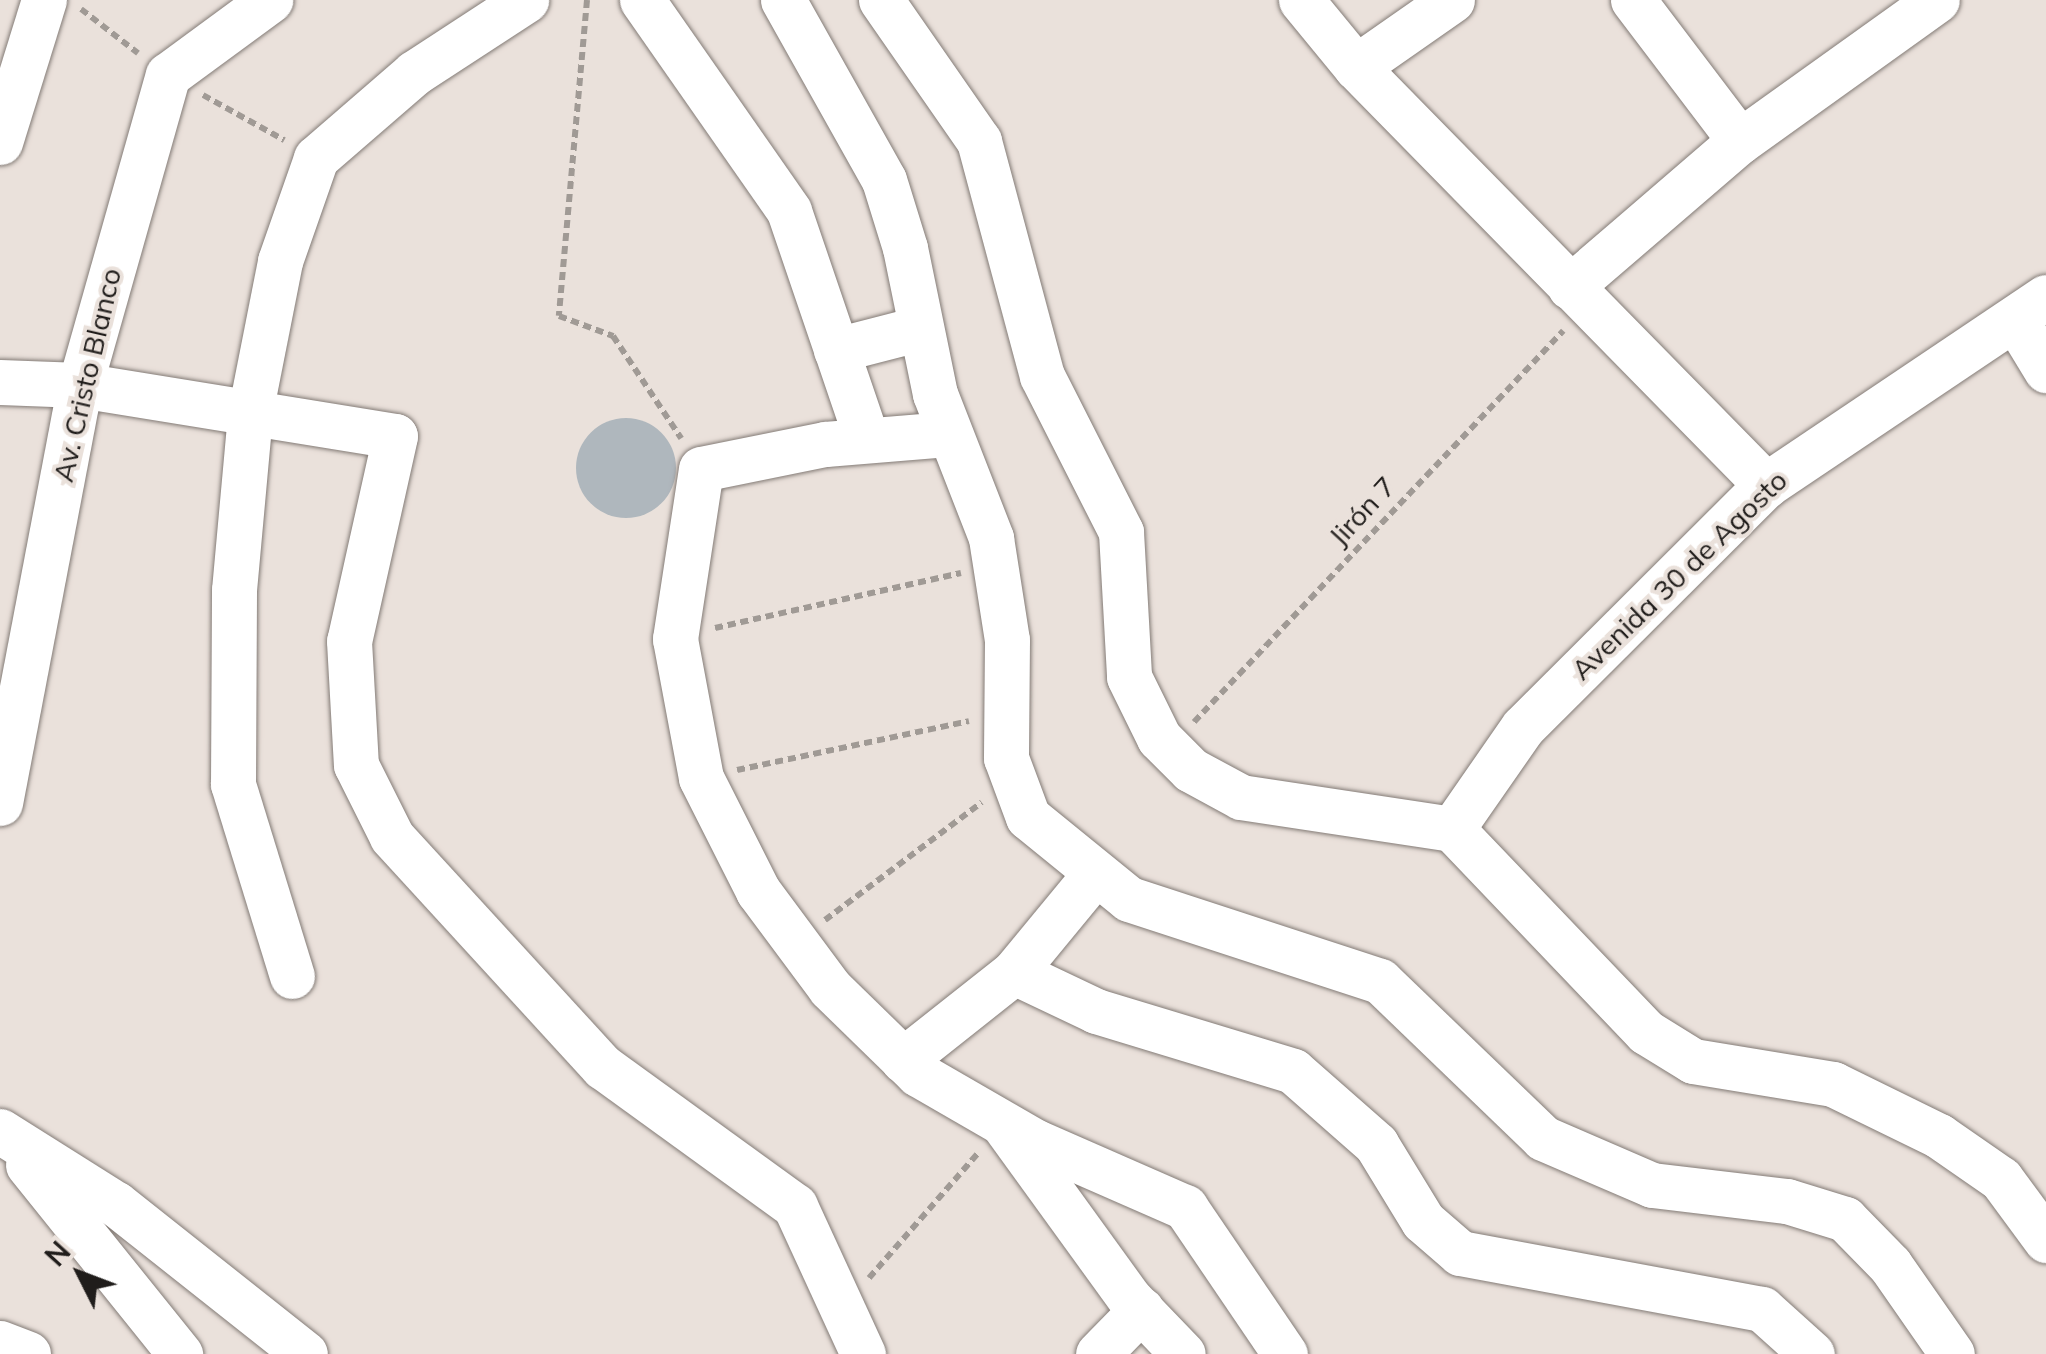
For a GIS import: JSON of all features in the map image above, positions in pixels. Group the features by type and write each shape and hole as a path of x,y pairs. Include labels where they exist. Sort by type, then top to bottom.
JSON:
{"street":[{"path":"0,142 44,0"},
{"name":"Av. Cristo Blanco","path":"0,803 80,386 168,76 270,0"},
{"path":"292,976 232,784 234,590 250,413 280,261 316,158 414,73 526,0"},
{"path":"642,0 790,211 867,440"},
{"path":"783,0 884,180 916,329 947,434 996,567 1013,777 1028,817 1094,876 1128,899 1380,981 1544,1138 1652,1185 1787,1201 1845,1219 1890,1265 1952,1354"},
{"path":"882,0 979,141 1042,376 1121,532 1129,677 1169,748 1241,797 1452,829 1646,1032 1693,1062 1833,1084 1939,1136 2001,1179 2046,1240"},
{"path":"1301,0 1356,68 1766,484"},
{"path":"1356,68 1452,0"},
{"path":"1633,0 1740,141"},
{"path":"1579,296 1740,141 1938,0"},
{"path":"2031,308 2046,370"},
{"name":"Avenida 30 de Agosto","path":"1452,829 1523,727 1766,484 2031,308"},
{"path":"836,350 916,329"},
{"path":"0,382 80,386 395,436 349,641 356,765 392,838 603,1067 795,1206 845,1305 863,1354"},
{"path":"947,434 867,440 700,469 675,639 701,778 758,892 794,939 904,1060 1003,1124 1184,1207 1285,1354"},
{"path":"904,1060 1014,972 1094,876"},
{"path":"1014,972 1096,1011 1293,1071 1362,1129 1423,1221 1460,1253 1762,1309 1812,1354"},
{"path":"1003,1124 1142,1310 1183,1354"},
{"path":"0,1132 180,1354"},
{"path":"0,1132 116,1204 304,1354"},
{"path":"1098,1354 1142,1310"},
{"path":"0,1343 28,1354"}],"path":[{"path":"588,0 559,316 614,336 700,469"},
{"name":"Jirón 7","path":"1169,748 1579,296"},
{"path":"675,639 996,567"},
{"path":"701,778 1006,714"},
{"path":"794,939 881,885 1013,777"},
{"path":"845,1305 1003,1124"}],"building":[{"path":"626,418 654,426 668,440 676,468 668,496 654,510 626,518 598,510 584,496 576,468 584,440 598,426"}]}
